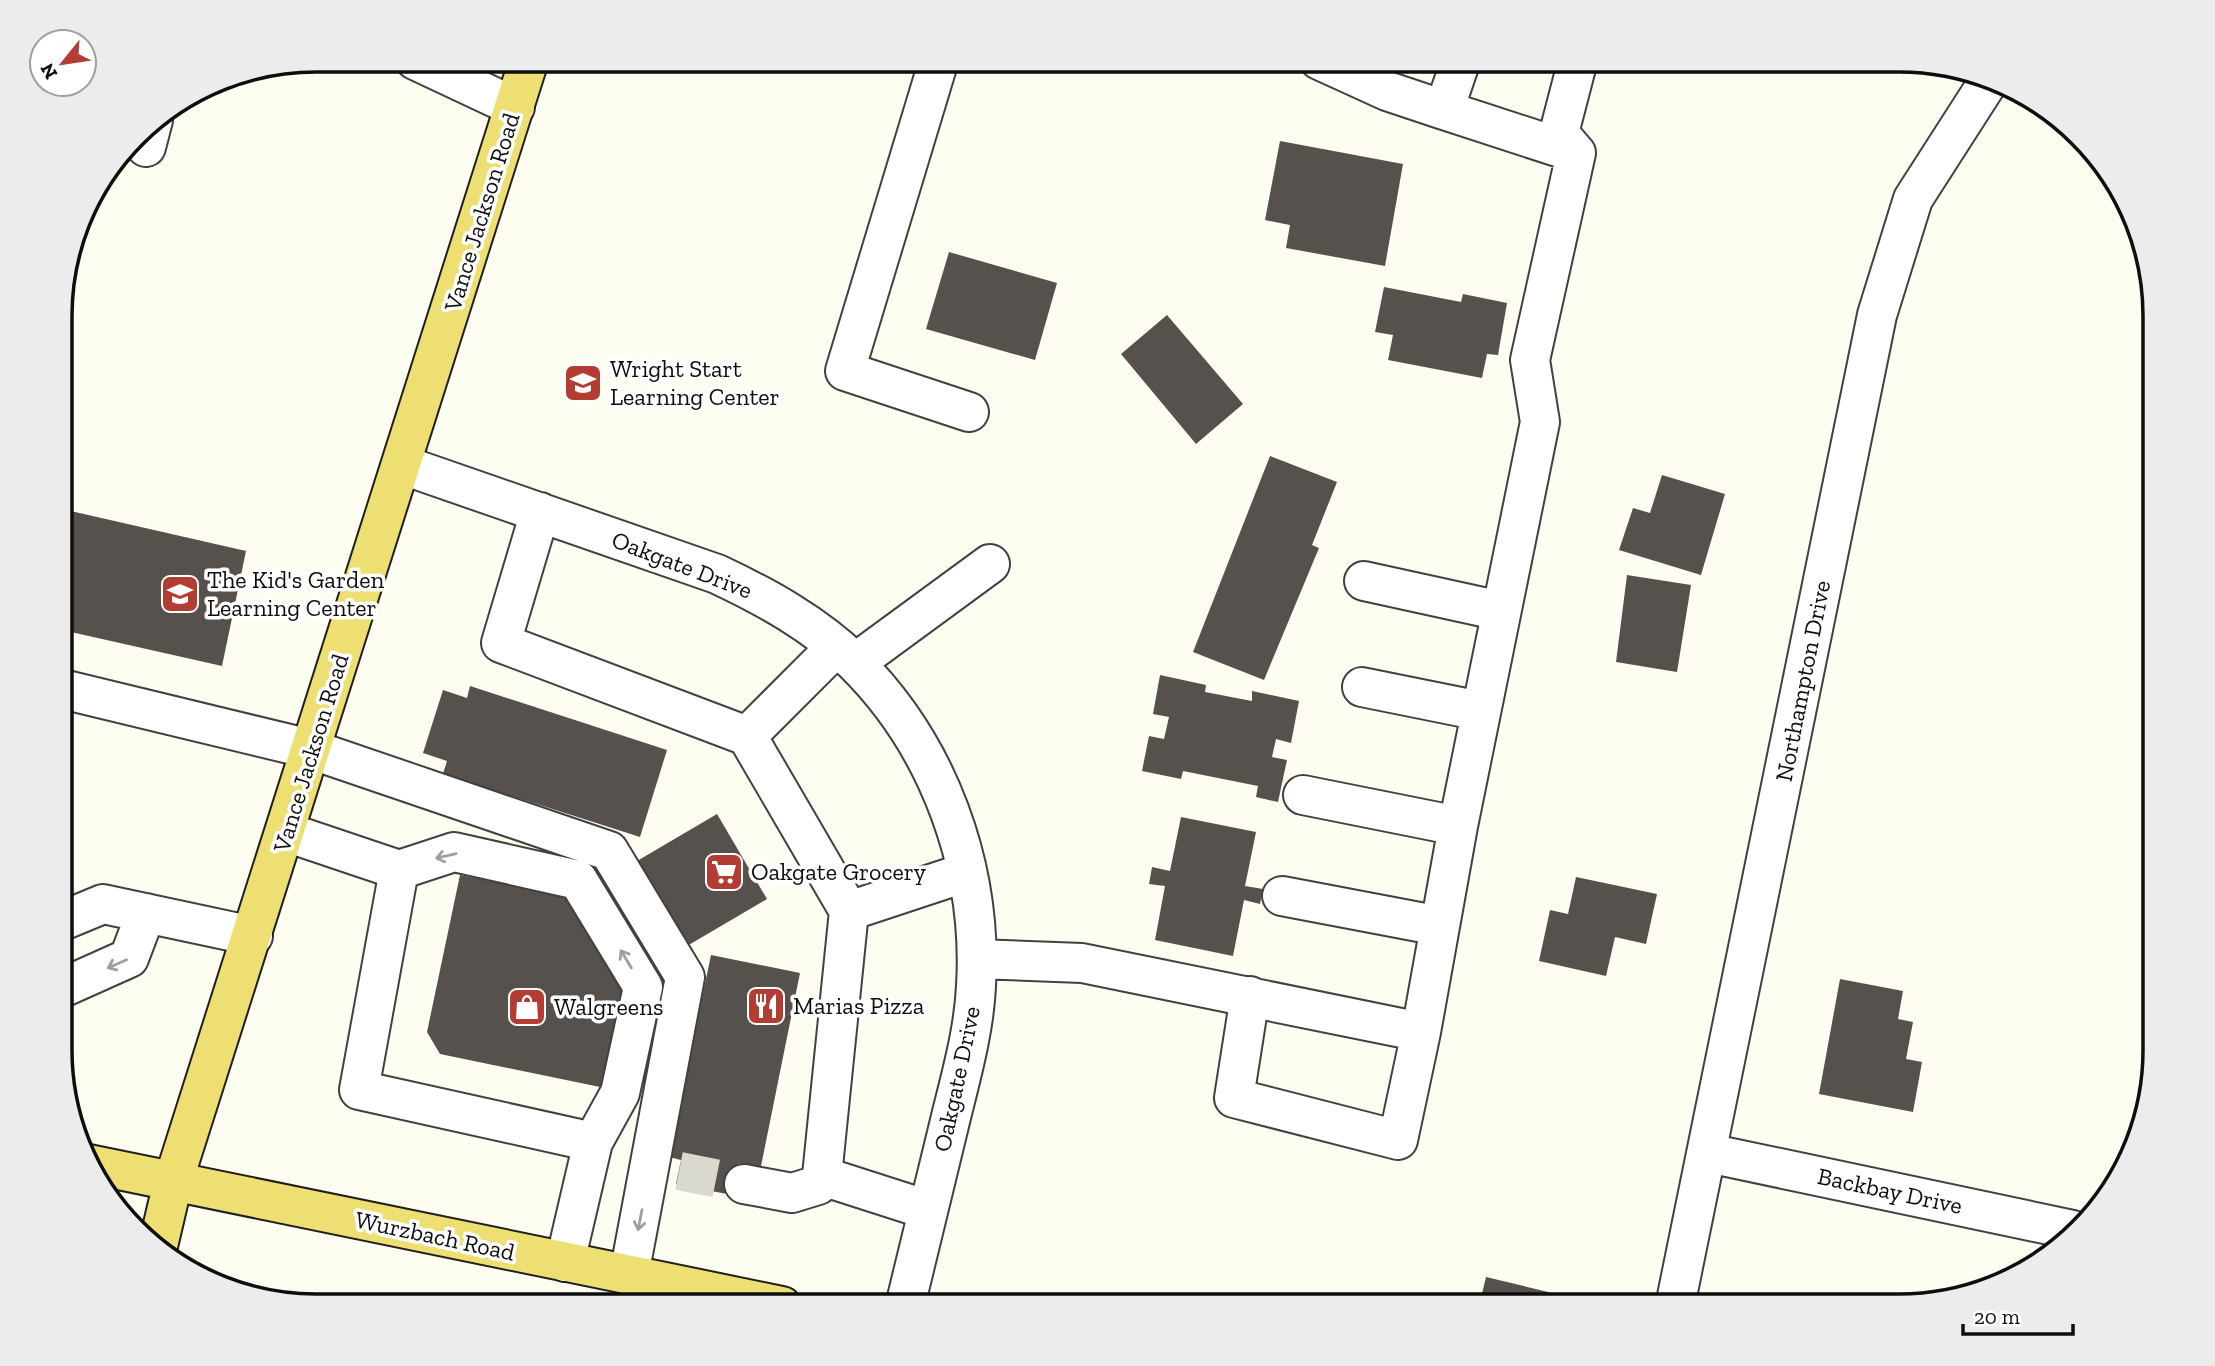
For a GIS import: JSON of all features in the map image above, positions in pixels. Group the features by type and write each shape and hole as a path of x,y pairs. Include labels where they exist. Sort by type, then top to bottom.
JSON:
{"main road":[{"name":"Vance Jackson Road","path":"160,1238 173,1182 403,465 525,72"},
{"name":"Wurzbach Road","path":"102,1167 713,1294"}],"street":[{"path":"441,72 515,107"},
{"path":"935,72 845,371 969,412"},
{"path":"1345,72 1387,91 1576,153"},
{"path":"1444,110 1457,72"},
{"path":"1575,72 1559,133 1576,153"},
{"name":"Northampton Drive","path":"1678,1294 1877,315 1913,199 1985,88"},
{"path":"1250,996 1234,1098 1398,1140 1540,422 1530,360 1576,153"},
{"name":"Oakgate Drive","path":"403,465 727,578 794,614 845,655 908,729 935,776 952,816 973,900 977,959 970,1039 908,1294"},
{"path":"540,512 501,643 747,736 849,911 822,1176 818,1185 792,1194 744,1184"},
{"path":"747,736 845,655 990,564"},
{"path":"1364,581 1501,611"},
{"path":"1362,687 1481,711"},
{"path":"72,691 310,749 609,851 685,977 664,1168 629,1275"},
{"path":"1303,796 1458,827"},
{"path":"286,832 399,870 454,852 578,880 643,987 620,1093 593,1142 565,1262"},
{"path":"399,870 359,1090 593,1142"},
{"path":"849,911 967,872"},
{"path":"1282,895 1440,926"},
{"path":"72,916 103,904 253,936"},
{"path":"72,984 129,958 146,913"},
{"path":"977,959 1082,963 1421,1032"},
{"name":"Backbay Drive","path":"1708,1153 2066,1228"},
{"path":"822,1176 928,1210"}],"building":[{"path":"1280,141 1403,164 1385,266 1286,248 1290,225 1265,220"},
{"path":"949,252 1057,283 1035,360 926,329"},
{"path":"1384,287 1461,302 1463,294 1507,303 1498,355 1487,354 1482,378 1388,360 1393,335 1375,332"},
{"path":"1167,315 1243,404 1196,444 1121,354"},
{"path":"1270,456 1337,482 1312,545 1319,548 1264,680 1193,652"},
{"path":"1662,475 1725,494 1701,575 1619,550 1633,508 1650,513"},
{"path":"72,511 246,551 222,666 72,632"},
{"path":"1627,575 1691,585 1677,672 1616,662"},
{"path":"1160,675 1206,685 1205,692 1252,701 1252,691 1299,701 1291,743 1276,739 1272,757 1287,760 1278,802 1256,797 1258,786 1183,771 1181,779 1142,771 1149,736 1164,739 1169,717 1153,714"},
{"path":"470,686 667,750 640,837 443,774 447,761 423,753 443,690 467,698"},
{"path":"717,814 767,899 687,946 637,861"},
{"path":"1181,817 1256,832 1245,886 1263,889 1260,904 1244,900 1233,956 1155,940 1165,886 1149,884 1152,867 1170,871"},
{"name":"Walgreens","path":"460,875 576,898 626,981 605,1088 440,1054 427,1032"},
{"path":"1576,877 1657,894 1646,944 1615,937 1606,976 1539,961 1550,910 1568,914"},
{"path":"711,955 800,973 759,1176 742,1197 676,1184 681,1160 669,1157"},
{"path":"1840,979 1903,991 1898,1019 1913,1022 1906,1059 1922,1062 1913,1112 1819,1094"},
{"path":"1486,1277 1557,1294 1482,1294"}],"tunnel":[{"path":"679,1171 744,1184"}],"place":[{"name":"Wright Start Learning Center","path":"583,383"},
{"name":"The Kid's Garden Learning Center","path":"180,594"},
{"name":"Oakgate Grocery","path":"724,872"},
{"name":"Marias Pizza","path":"766,1006"},
{"name":"Walgreens","path":"527,1007"}]}
